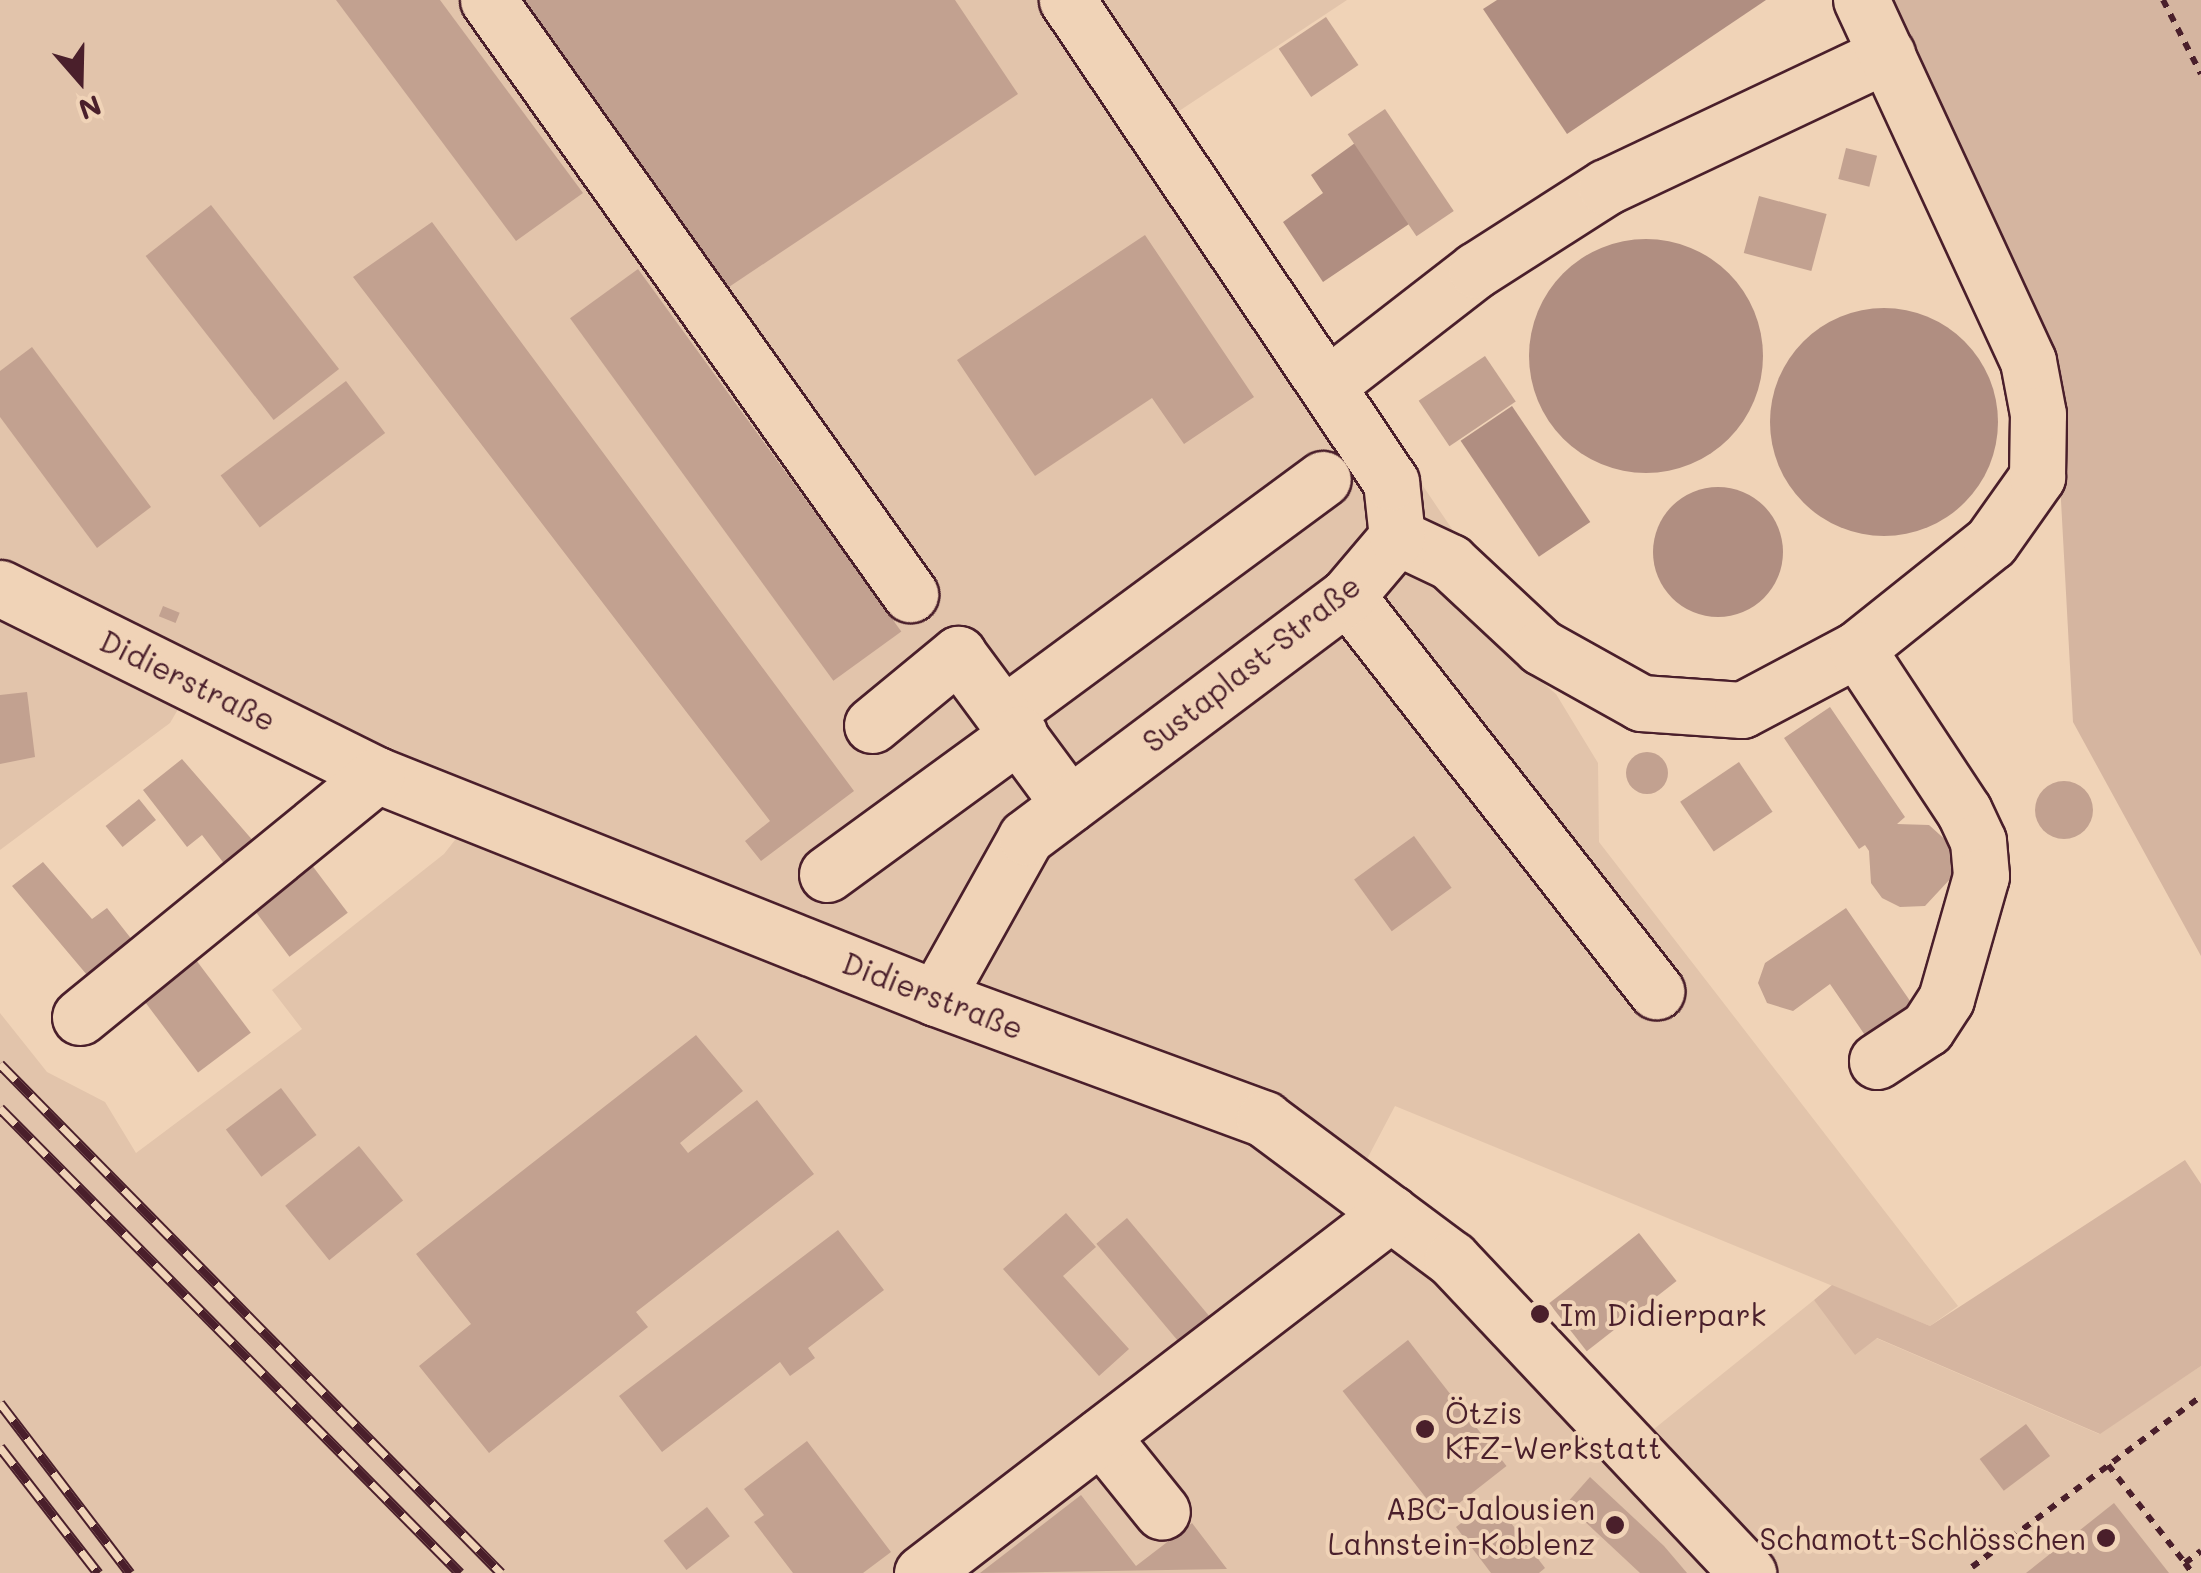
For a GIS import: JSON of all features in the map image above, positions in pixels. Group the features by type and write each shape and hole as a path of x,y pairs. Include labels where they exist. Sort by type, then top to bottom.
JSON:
{"street":[{"path":"488,0 910,594"},
{"path":"1067,0 1391,482 1397,536 1450,562 1541,647 1642,703 1742,710 1857,649 1991,542 2037,476 2038,414 2028,361 1861,0"},
{"path":"1328,384 1476,270 1606,187 1887,54"},
{"path":"827,874 1322,479"},
{"name":"Sustaplast-Straße","path":"936,998 1026,837 1347,596 1397,536"},
{"name":"Didierstraße","path":"0,588 378,776 936,998 1264,1119 1452,1260 1748,1573"},
{"path":"1347,596 1656,991"},
{"path":"1857,649 1964,811 1978,841 1981,876 1946,998 1927,1028 1877,1061"},
{"path":"872,725 958,654 1069,804"},
{"path":"80,1017 378,776"},
{"path":"922,1573 1390,1213"},
{"path":"1101,1436 1162,1512"}],"path":[{"path":"2164,0 2201,74"},
{"path":"1972,1566 2201,1396"},
{"path":"2108,1465 2192,1573"},
{"path":"2185,1563 2201,1551"}],"shaded area":[{"path":"0,0 1347,0 1173,115 1485,578 1455,609 1556,694 1598,763 1599,842 1958,1306 1930,1326 1395,1106 1347,1197 1407,1251 1716,1573 0,1573 0,1013 47,1072 105,1102 136,1153 302,1029 272,990 444,854 491,794 205,663 170,723 0,850"},
{"path":"1497,0 1766,0 1567,134 1483,9"},
{"path":"1882,0 2201,0 2201,956 2073,722 2055,390"},
{"path":"1355,143 1409,224 1323,282 1283,222 1323,193 1311,175"},
{"path":"1646,239 1691,248 1729,273 1754,311 1763,356 1754,401 1729,439 1691,464 1646,473 1601,464 1563,439 1538,401 1529,356 1538,311 1563,273 1601,248"},
{"path":"1884,308 1928,317 1964,342 1989,378 1998,422 1989,466 1964,502 1928,527 1884,536 1840,527 1804,502 1779,466 1770,422 1779,378 1804,342 1840,317"},
{"path":"1512,406 1590,522 1539,557 1461,441"},
{"path":"1718,487 1743,492 1764,506 1778,527 1783,552 1778,577 1764,598 1743,612 1718,617 1693,612 1672,598 1658,577 1653,552 1658,527 1672,506 1693,492"},
{"path":"2185,1160 2201,1184 2201,1366 2100,1434 1877,1338 1855,1355 1814,1300 1832,1285 1930,1326"},
{"path":"1814,1300 1876,1338 2099,1434 2201,1366 2201,1573 1765,1573 1649,1433"}],"building":[{"path":"336,0 440,0 583,193 516,241"},
{"path":"511,0 955,0 1018,94 711,299"},
{"path":"1326,17 1358,65 1311,97 1279,49"},
{"path":"1385,109 1454,211 1416,236 1348,134"},
{"path":"1846,148 1877,156 1869,187 1838,179"},
{"path":"1759,196 1827,214 1811,271 1744,253"},
{"path":"211,205 339,369 274,420 146,256"},
{"path":"432,222 854,791 761,861 745,841 770,821 353,277"},
{"path":"1145,235 1254,397 1184,444 1152,398 1035,476 957,360"},
{"path":"638,269 901,631 833,681 570,318"},
{"path":"32,347 151,507 97,548 0,417 0,371"},
{"path":"1485,356 1516,402 1449,446 1419,401"},
{"path":"346,381 385,433 260,527 221,475"},
{"path":"163,606 180,613 176,623 159,616"},
{"path":"27,692 35,757 0,764 0,695"},
{"path":"1830,707 1905,817 1897,824 1929,825 1949,843 1952,877 1925,906 1900,907 1882,898 1871,883 1869,851 1865,845 1859,849 1784,738"},
{"path":"1647,752 1662,758 1668,773 1662,788 1647,794 1632,788 1626,773 1632,758"},
{"path":"182,759 255,843 226,866 202,835 187,847 143,790"},
{"path":"1739,762 1773,812 1714,851 1680,802"},
{"path":"2064,781 2085,789 2093,810 2085,831 2064,839 2043,831 2035,810 2043,789"},
{"path":"139,799 156,820 123,847 106,826"},
{"path":"1414,836 1452,888 1392,931 1354,879"},
{"path":"302,852 348,913 289,957 244,896"},
{"path":"43,862 92,919 107,908 133,941 87,975 12,886"},
{"path":"1846,908 1917,1011 1871,1044 1830,984 1793,1011 1767,1003 1758,983 1765,963"},
{"path":"187,948 251,1033 198,1072 134,988"},
{"path":"696,1035 743,1091 680,1143 688,1153 757,1100 814,1174 636,1312 648,1327 489,1453 419,1366 471,1324 416,1254"},
{"path":"281,1088 317,1135 261,1177 226,1130"},
{"path":"359,1146 403,1200 329,1260 285,1206"},
{"path":"1066,1213 1096,1247 1063,1276 1129,1349 1099,1376 1003,1269"},
{"path":"1127,1218 1213,1321 1182,1346 1096,1244"},
{"path":"838,1230 884,1290 808,1348 815,1358 790,1376 780,1362 662,1452 619,1396"},
{"path":"1639,1233 1677,1281 1587,1351 1549,1303"},
{"name":"Ötzis KFZ-Werkstatt","path":"1408,1340 1507,1466 1441,1517 1343,1391"},
{"path":"2026,1424 2050,1456 2004,1491 1980,1459"},
{"path":"807,1441 891,1552 863,1573 793,1573 754,1522 764,1515 744,1489"},
{"name":"ABC-Jalousien Lahnstein-Koblenz","path":"1590,1477 1664,1546 1687,1573 1640,1573 1566,1504"},
{"path":"1081,1495 1136,1566 1192,1523 1227,1569 980,1573"},
{"path":"1493,1499 1545,1568 1539,1573 1491,1573 1456,1527"},
{"name":"Schamott-Schlösschen","path":"2114,1503 2169,1573 2026,1573"},
{"path":"707,1507 730,1536 686,1570 664,1541"}],"railway":[{"path":"0,1064 501,1573"},
{"path":"0,1108 460,1573"},
{"path":"0,1403 130,1573"},
{"path":"0,1447 98,1573"}],"place":[{"name":"Im Didierpark","path":"1540,1314"},
{"name":"Ötzis KFZ-Werkstatt","path":"1425,1429"},
{"name":"ABC-Jalousien Lahnstein-Koblenz","path":"1615,1525"},
{"name":"Schamott-Schlösschen","path":"2106,1538"}]}
